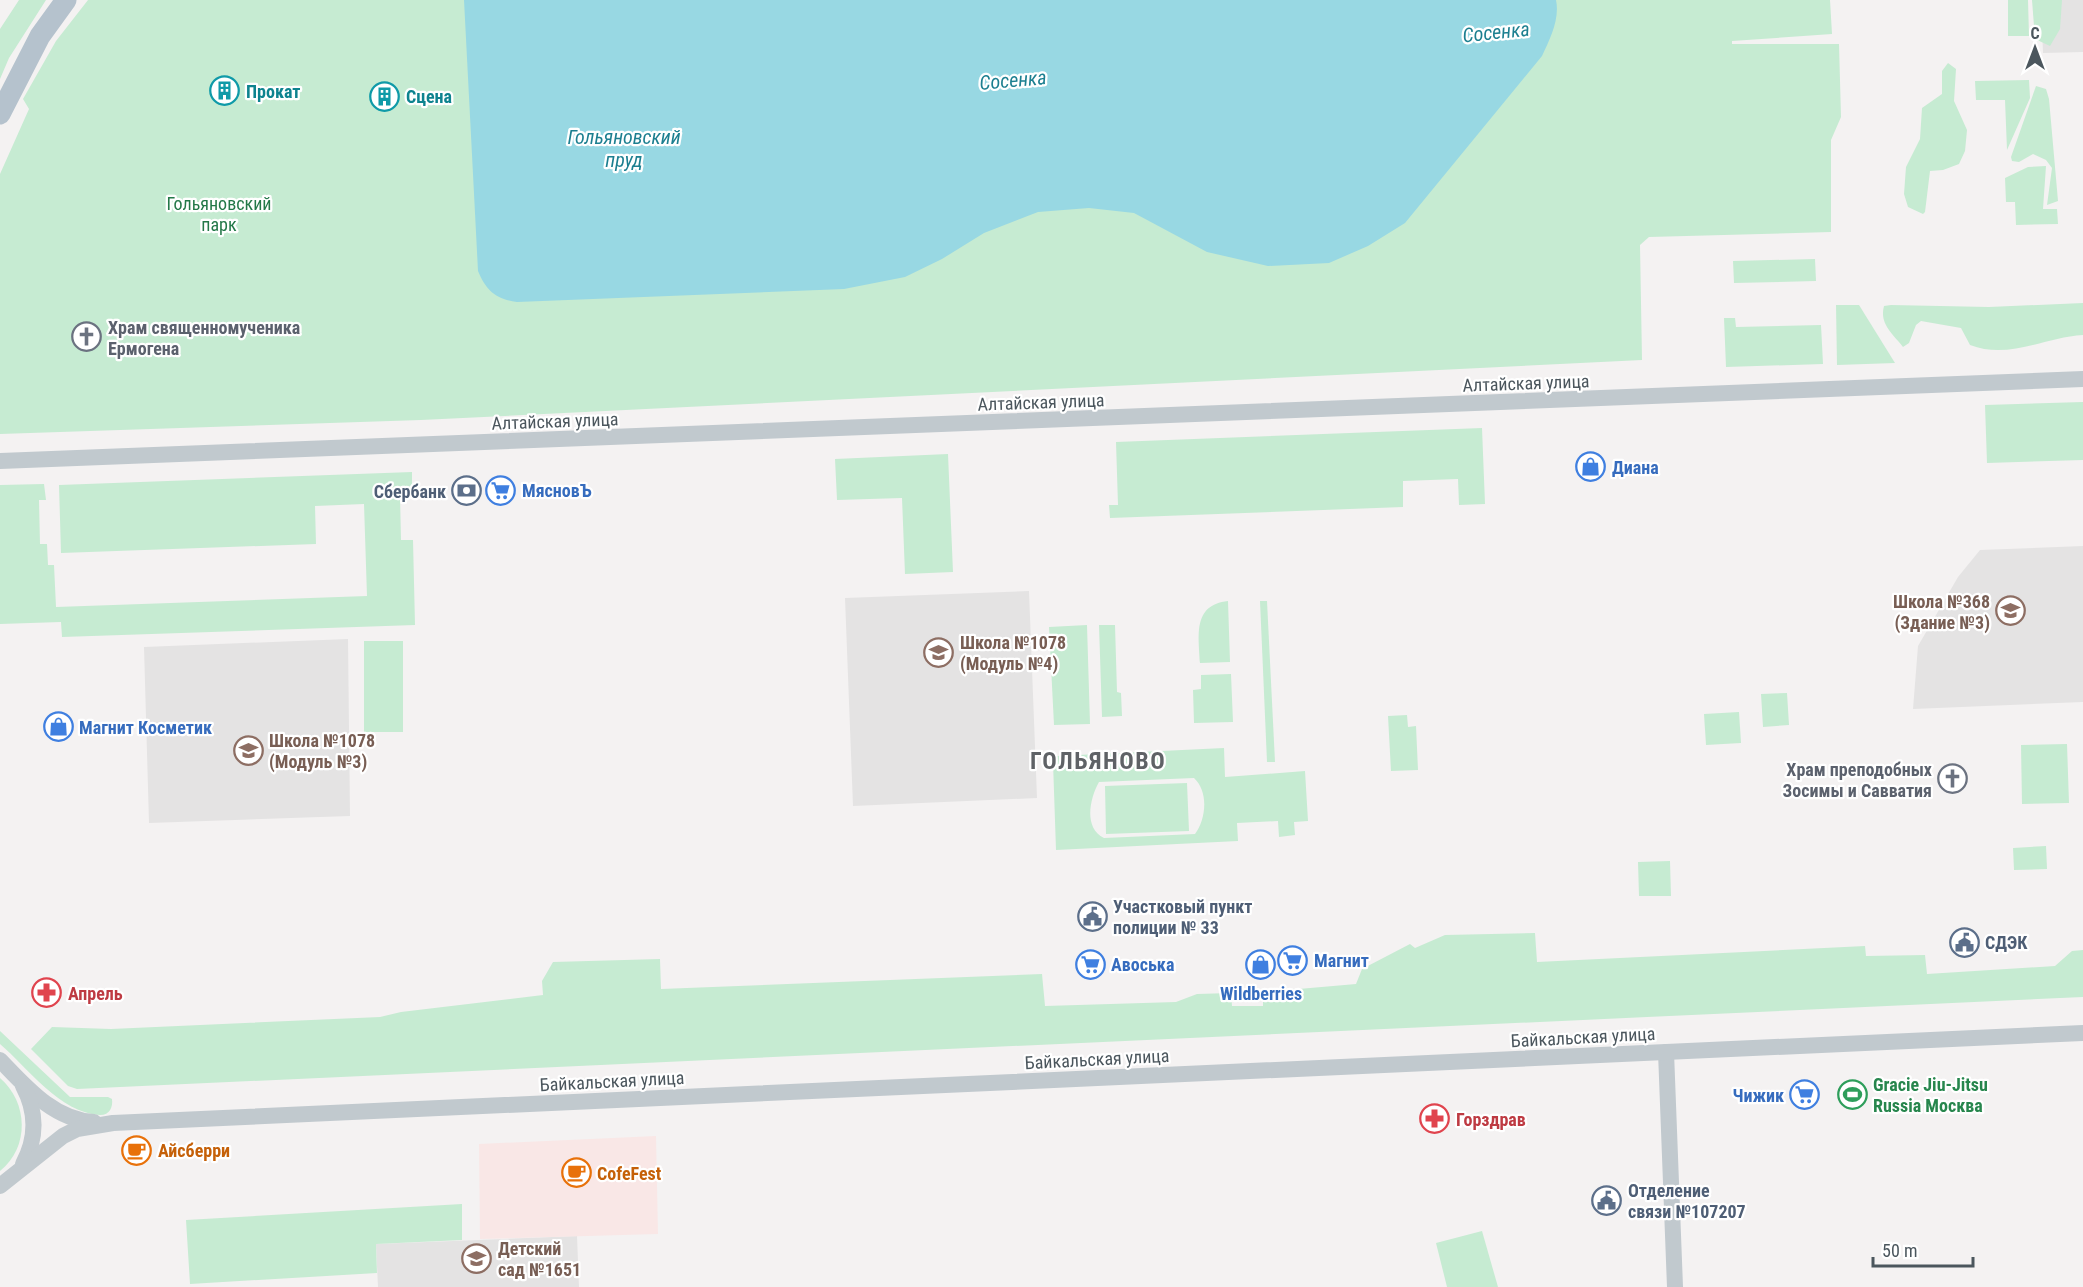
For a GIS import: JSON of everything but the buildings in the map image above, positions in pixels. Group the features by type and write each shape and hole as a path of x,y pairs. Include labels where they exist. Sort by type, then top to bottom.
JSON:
{"main road":[{"path":"0,114 40,36 66,0"}],"street":[{"name":"Алтайская улица","path":"0,461 2083,379"},
{"name":"Байкальская улица","path":"113,1123 2083,1033"},
{"path":"1666,1052 1675,1287"},
{"path":"8,1069 64,1115 90,1122 113,1123"},
{"path":"5,1185 23,1163 34,1131 33,1114 8,1069"},
{"path":"5,1185 63,1136 76,1128 113,1123"}],"shaded area":[{"path":"2041,0 2083,0 2083,52 2043,53"},
{"name":"Школа №368 (Здание №3)","path":"2083,546 2083,702 1913,709 1918,646 1958,577 1980,550"},
{"name":"Школа №1078 (Модуль №4)","path":"1029,591 1037,798 853,806 845,598"},
{"name":"Школа №1078 (Модуль №3)","path":"348,639 350,816 149,823 144,647"},
{"path":"656,1136 658,1234 480,1239 479,1144"},
{"name":"Детский сад №1651","path":"577,1236 579,1287 378,1287 376,1244"}],"green space":[{"path":"19,0 46,0 9,58 0,79 0,29"},
{"name":"Гольяновcкий парк","path":"88,0 1830,0 1832,34 1732,41 1732,44 1839,44 1841,117 1831,140 1831,232 1649,237 1640,245 1642,360 421,420 0,434 0,174 29,109 23,99 56,41"},
{"path":"2008,0 2028,0 2029,36 2008,36"},
{"path":"2032,0 2062,0 2060,29 2050,46 2035,39"},
{"path":"1948,63 1956,69 1954,101 1967,130 1965,151 1959,164 1943,170 1930,171 1923,214 1908,207 1904,194 1906,167 1920,139 1922,108 1942,94 1942,71"},
{"path":"2029,80 2030,98 2007,150 2005,100 1976,100 1975,81"},
{"path":"2036,86 2046,89 2049,99 2058,201 2047,205 2052,168 2046,160 2033,154 2019,162 2012,161 2011,157"},
{"path":"2046,166 2043,209 2057,209 2058,224 2016,225 2015,202 2006,202 2005,178 2028,167"},
{"path":"1815,259 1816,281 1734,283 1733,261"},
{"path":"2083,303 2083,335 2013,349 1984,349 1970,345 1961,328 1921,321 1916,325 1909,343 1903,347 1883,318 1884,306 1891,305 1989,307"},
{"path":"1836,305 1859,305 1895,363 1837,365"},
{"path":"1724,318 1735,318 1736,327 1821,325 1823,364 1726,367"},
{"path":"2083,402 2083,460 1987,463 1985,405"},
{"path":"1482,428 1485,504 1459,505 1458,479 1403,481 1403,507 1110,518 1109,505 1118,505 1116,442"},
{"path":"948,454 953,572 905,574 902,498 837,500 835,459"},
{"path":"412,472 412,494 400,495 401,540 413,540 415,625 62,637 61,622 0,624 0,485 44,484 46,500 39,500 40,544 47,544 48,565 54,565 56,607 367,596 364,504 315,506 316,544 61,553 59,485"},
{"path":"1228,601 1230,662 1200,663 1199,633 1203,615 1216,604"},
{"path":"1260,601 1267,601 1275,762 1267,762"},
{"path":"1087,625 1090,724 1054,725 1049,627"},
{"path":"1099,625 1115,625 1117,692 1121,693 1122,716 1102,717"},
{"path":"364,641 403,641 403,732 364,732"},
{"path":"1231,674 1233,722 1194,723 1193,690 1201,689 1201,675"},
{"path":"1787,693 1789,725 1763,727 1761,694"},
{"path":"1739,712 1741,743 1706,745 1704,714"},
{"path":"1407,715 1408,727 1416,726 1418,770 1391,771 1388,716"},
{"path":"2067,744 2069,803 2022,804 2021,745"},
{"path":"1224,748 1225,777 1305,771 1308,821 1294,822 1295,835 1279,837 1278,821 1237,823 1238,841 1056,850 1053,762 1057,756","holes":["1194,778 1199,784 1204,806 1202,821 1195,834 1104,838 1093,827 1091,804 1099,782"]},
{"path":"1187,783 1189,831 1106,834 1105,786"},
{"path":"2046,846 2047,869 2014,870 2013,848"},
{"path":"1670,861 1671,896 1639,896 1638,862"},
{"path":"1535,933 1537,962 1865,946 1866,956 1925,955 1927,974 2055,966 2072,951 2083,950 2083,997 77,1089 68,1086 31,1049 52,1027 111,1029 380,1017 401,1012 543,995 542,981 553,962 660,959 661,989 1042,974 1045,1006 1176,1002 1197,994 1231,993 1232,1006 1263,1006 1263,992 1356,984 1362,969 1410,944 1415,948 1445,935"},
{"path":"0,1031 70,1097 108,1097 112,1099 110,1110 100,1115 85,1112 58,1098 0,1044"},
{"path":"0,1078 16,1099 22,1124 17,1150 0,1171"},
{"path":"462,1204 462,1240 376,1244 377,1273 190,1284 186,1220"},
{"path":"1482,1231 1498,1287 1447,1287 1436,1243"}],"water":[{"name":"Гольяновский пруд","path":"464,0 1556,0 1557,14 1542,56 1405,223 1368,246 1329,263 1268,266 1207,252 1134,213 1089,208 1038,212 984,233 942,259 905,277 844,289 517,302 503,299 492,293 478,271"}],"place":[{"name":"Прокат","path":"225,91"},
{"name":"Сцена","path":"385,96"},
{"name":"Храм священномученика Ермогена","path":"87,337"},
{"name":"Диана","path":"1591,467"},
{"name":"МясновЪ","path":"501,490"},
{"name":"Сбербанк","path":"467,491"},
{"name":"Школа №368 (Здание №3)","path":"2011,611"},
{"name":"Школа №1078 (Модуль №4)","path":"939,652"},
{"name":"Магнит Косметик","path":"58,727"},
{"name":"Школа №1078 (Модуль №3)","path":"248,750"},
{"name":"Храм преподобных Зосимы и Савватия","path":"1953,779"},
{"name":"Участковый пункт полиции № 33","path":"1092,916"},
{"name":"СДЭК","path":"1964,942"},
{"name":"Магнит","path":"1293,960"},
{"name":"Авоська","path":"1090,964"},
{"name":"Wildberries","path":"1261,964"},
{"name":"Апрель","path":"47,993"},
{"name":"Gracie Jiu-Jitsu Russia Москва","path":"1852,1094"},
{"name":"Чижик","path":"1805,1095"},
{"name":"Горздрав","path":"1435,1119"},
{"name":"Айсберри","path":"137,1150"},
{"name":"CofeFest","path":"576,1173"},
{"name":"Отделение связи №107207","path":"1607,1200"},
{"name":"Детский сад №1651","path":"477,1258"}],"district":[{"name":"ГОЛЬЯНОВО","path":"1098,761"}],"water label":[{"name":"Сосенка","path":"1496,32"},
{"name":"Сосенка","path":"1013,80"}]}
